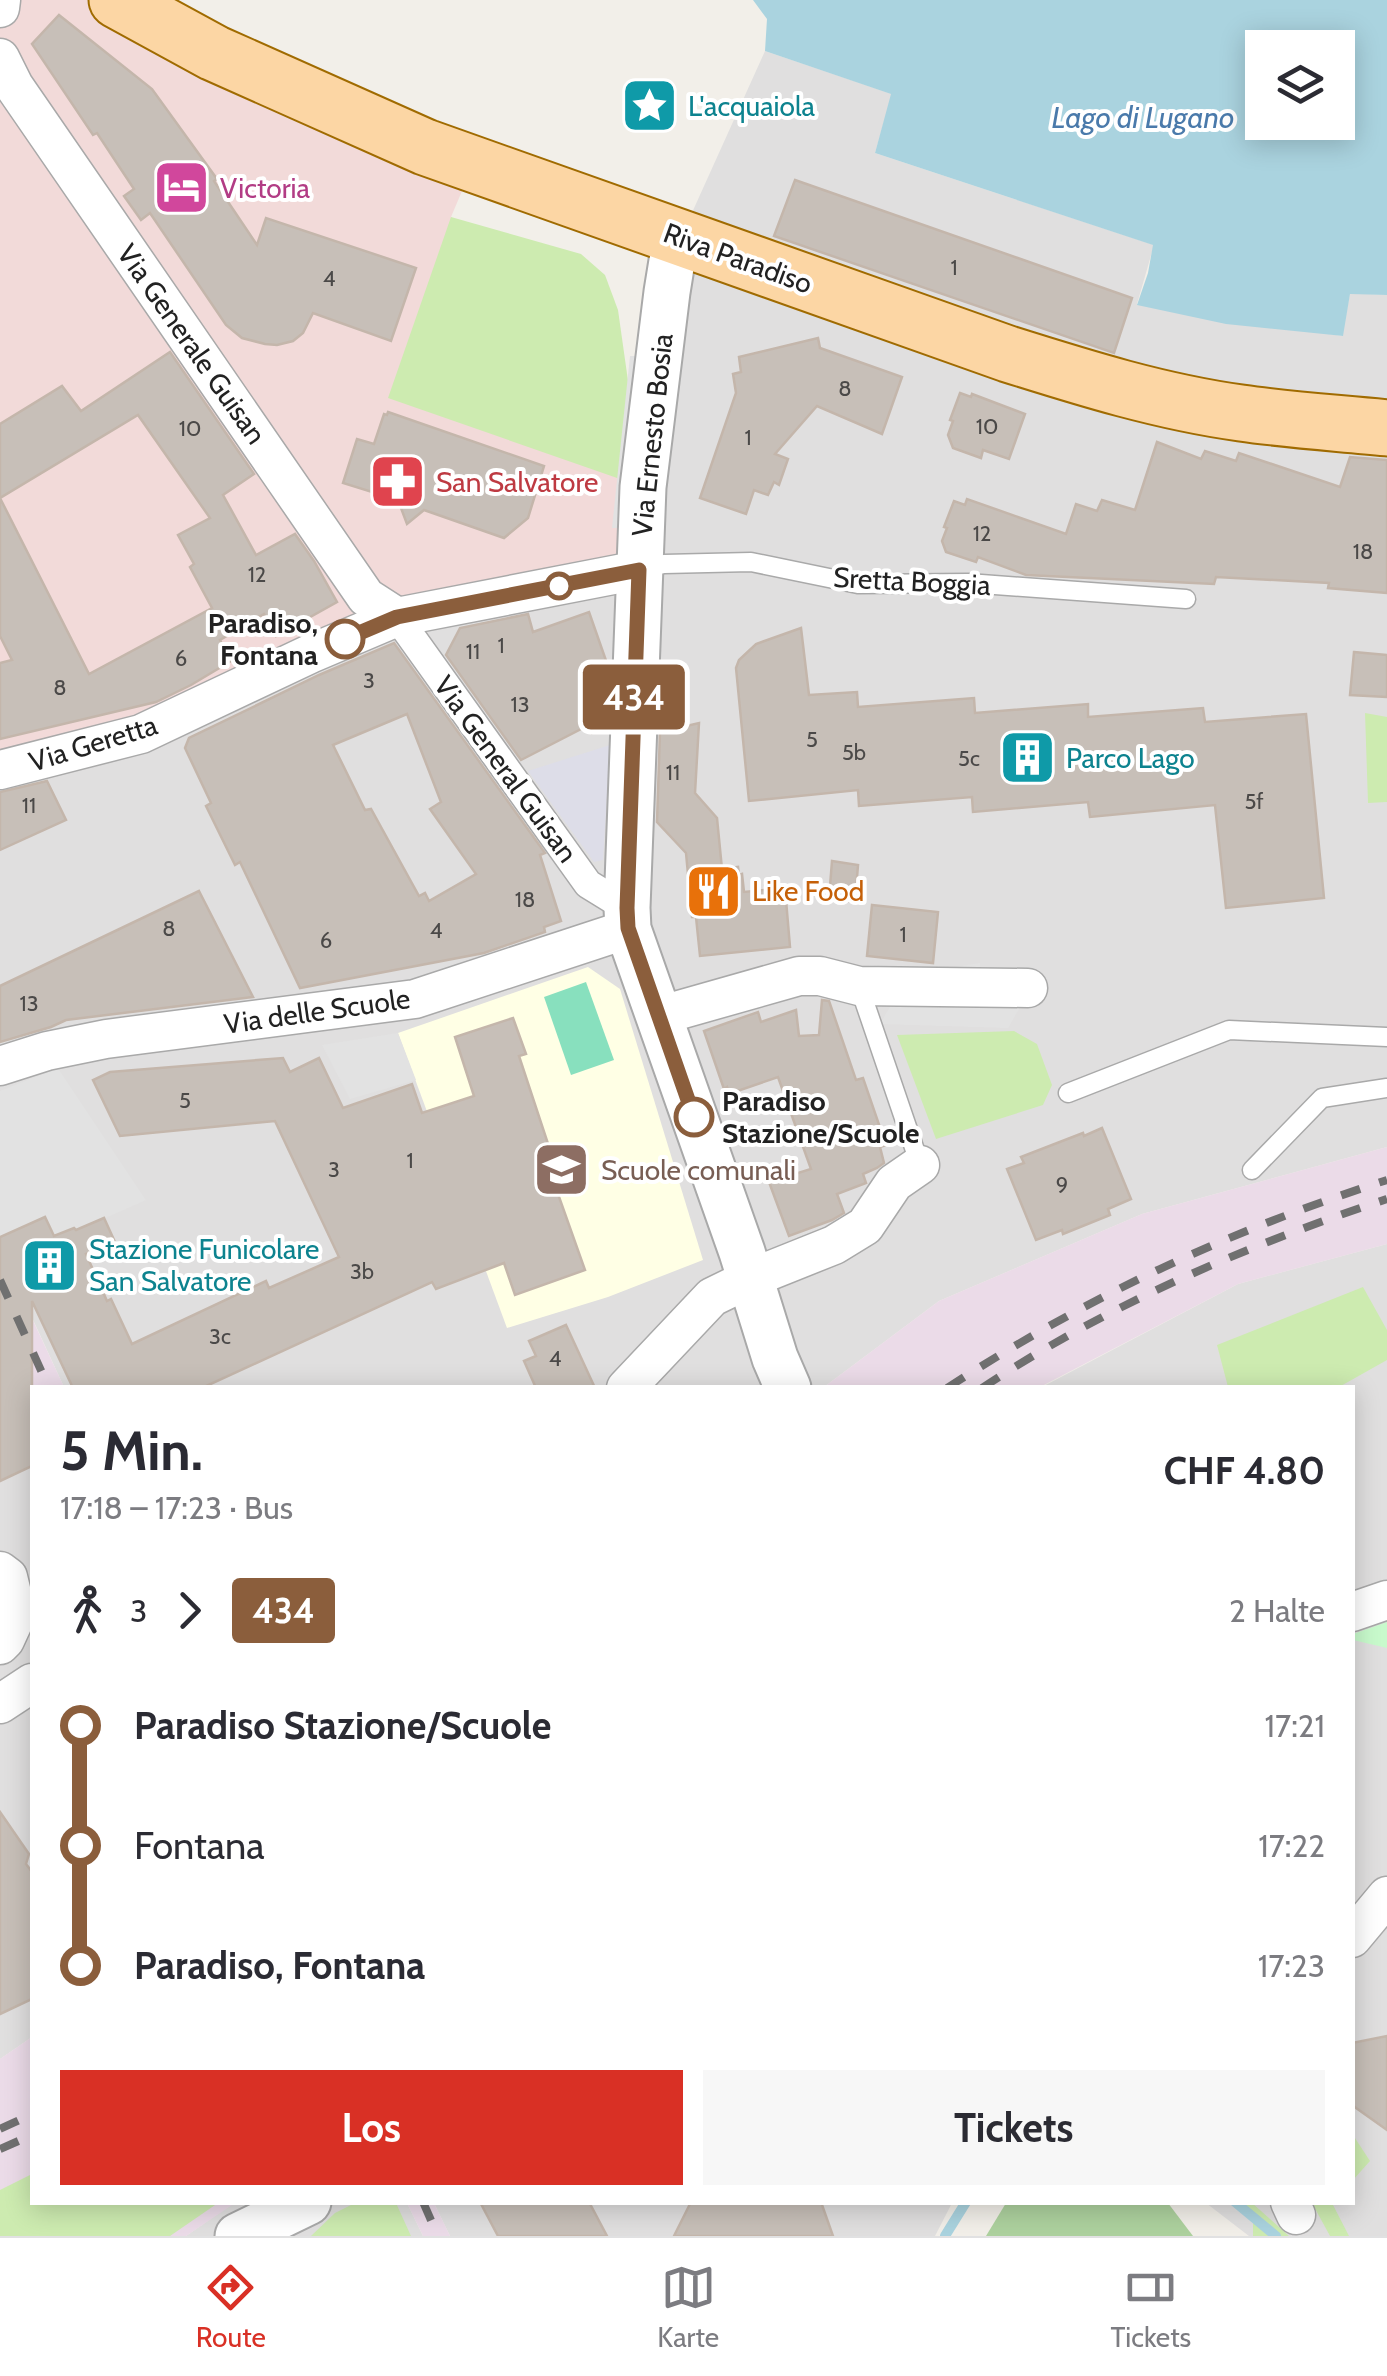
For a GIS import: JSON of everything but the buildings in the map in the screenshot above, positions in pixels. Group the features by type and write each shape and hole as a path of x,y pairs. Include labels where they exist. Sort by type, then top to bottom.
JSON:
{"main road":[{"name":"Riva Paradiso","path":"118,0 214,53 425,146 1008,354 1168,400 1240,413 1387,428"}],"street":[{"path":"0,8 1,0"},
{"name":"Via Generale Guisan","path":"1,63 366,597 397,617"},
{"name":"Via Ernesto Bosia","path":"681,237 666,292 643,487 628,918 774,1358 787,1385"},
{"name":"Via Geretta","path":"0,770 141,734 397,617 639,570"},
{"name":"Via General Guisan","path":"397,617 588,884 628,918"},
{"name":"Via delle Scuole","path":"0,1066 106,1039 415,1000 628,918"},
{"path":"658,1016 799,976 820,976 859,986 1028,988"},
{"path":"629,1385 712,1297 834,1245 865,1226 894,1183 920,1166"},
{"path":"0,1571 8,1577 17,1614 0,1645"},
{"path":"1355,1611 1387,1600"},
{"path":"0,1704 30,1684"},
{"path":"1355,1934 1387,1896"},
{"path":"238,2236 302,2205"}],"lane":[{"name":"Sretta Boggia","path":"639,570 664,564 751,562 858,584 968,584 1186,600"},
{"path":"859,986 920,1166"},
{"path":"1068,1093 1229,1030 1387,1036"},
{"path":"1252,1170 1322,1098 1387,1088"}],"shaded area":[{"path":"0,0 117,0 473,165 451,217 643,487 639,570 397,617 0,770"},
{"path":"765,51 892,94 875,153 1154,245 1137,304 1342,336 1350,293 1387,295 1387,1147 1142,1214 939,1301 827,1385 63,1385 0,1248 0,770 310,654 568,585 681,237"},
{"path":"630,356 641,356 622,528 612,528"},
{"path":"610,745 603,860 594,862 528,771"},
{"path":"980,963 980,974 1022,1004 1008,1028 880,1024 894,1000 869,975 869,965 955,967"},
{"name":"Scuole comunali","path":"588,967 620,989 703,1260 608,1297 507,1328 398,1033"},
{"path":"398,1033 416,1080 350,1099 322,1045"},
{"path":"58,1068 146,1200 76,1231 74,1228 54,1236 45,1217 0,1237 0,1091"},
{"path":"1387,1147 1387,1244 1238,1284 1044,1385 827,1385 939,1301 1142,1214"},
{"path":"1387,1244 1387,2236 1249,2236 1209,2205 1355,2205 1355,1385 1046,1385 1238,1284"},
{"path":"0,1248 63,1385 30,1385 9,1338"},
{"path":"0,1318 30,1385 30,2038 0,2059"},
{"path":"30,2038 30,2205 232,2205 186,2236 0,2236 0,2059"},
{"path":"231,2205 408,2205 423,2236 186,2236"},
{"path":"408,2205 435,2205 450,2236 423,2236"},
{"path":"435,2205 951,2205 935,2236 450,2236"}],"green space":[{"path":"451,217 581,254 605,275 618,310 643,487 388,398"},
{"path":"1365,713 1387,717 1387,802 1368,803"},
{"path":"586,982 614,1060 571,1075 544,997"},
{"path":"1014,1031 1037,1044 1052,1085 1043,1105 936,1139 897,1035"},
{"path":"1363,1287 1387,1330 1387,1360 1343,1385 1227,1385 1217,1345"},
{"path":"1387,1622 1387,1648 1355,1640 1355,1633"},
{"path":"1355,2138 1370,2161 1355,2177"},
{"path":"30,2175 30,2205 215,2205 170,2236 0,2236 0,2190"},
{"path":"351,2205 397,2205 411,2236 311,2236 335,2213"},
{"path":"1005,2205 1170,2205 1193,2236 986,2236"},
{"path":"1234,2205 1254,2205 1289,2236 1253,2236 1253,2220"},
{"path":"1313,2205 1333,2205 1349,2236 1330,2236"}],"water":[{"name":"Lago di Lugano","path":"753,0 1387,0 1387,295 1350,294 1343,336 1226,324 1137,305 1153,245 875,153 891,94 765,51 767,19"},
{"path":"648,82 665,89 672,106 665,123 648,130 631,123 624,106 631,89"}],"waterway":[{"path":"945,2236 964,2205"},
{"path":"1239,2205 1276,2236"}],"railway":[{"path":"952,1385 1053,1324 1160,1269 1270,1222 1387,1180"},
{"path":"987,1385 1078,1330 1178,1280 1387,1199"},
{"path":"0,1280 48,1385"},
{"path":"0,2129 30,2115"},
{"path":"0,2149 30,2136"},
{"path":"424,2205 438,2236"}],"bus line":[{"name":"434","path":"345,639 397,617 639,570 628,928 694,1117"}],"place":[{"name":"L'acquaiola","path":"649,106"},
{"name":"Victoria","path":"181,188"},
{"name":"San Salvatore","path":"397,482"},
{"name":"Paradiso, Fontana","path":"345,639"},
{"name":"Parco Lago","path":"1027,758"},
{"name":"Like Food","path":"713,891"},
{"name":"Paradiso Stazione/Scuole","path":"694,1117"},
{"name":"Scuole comunali","path":"562,1170"},
{"name":"Stazione Funicolare San Salvatore","path":"50,1265"}]}
